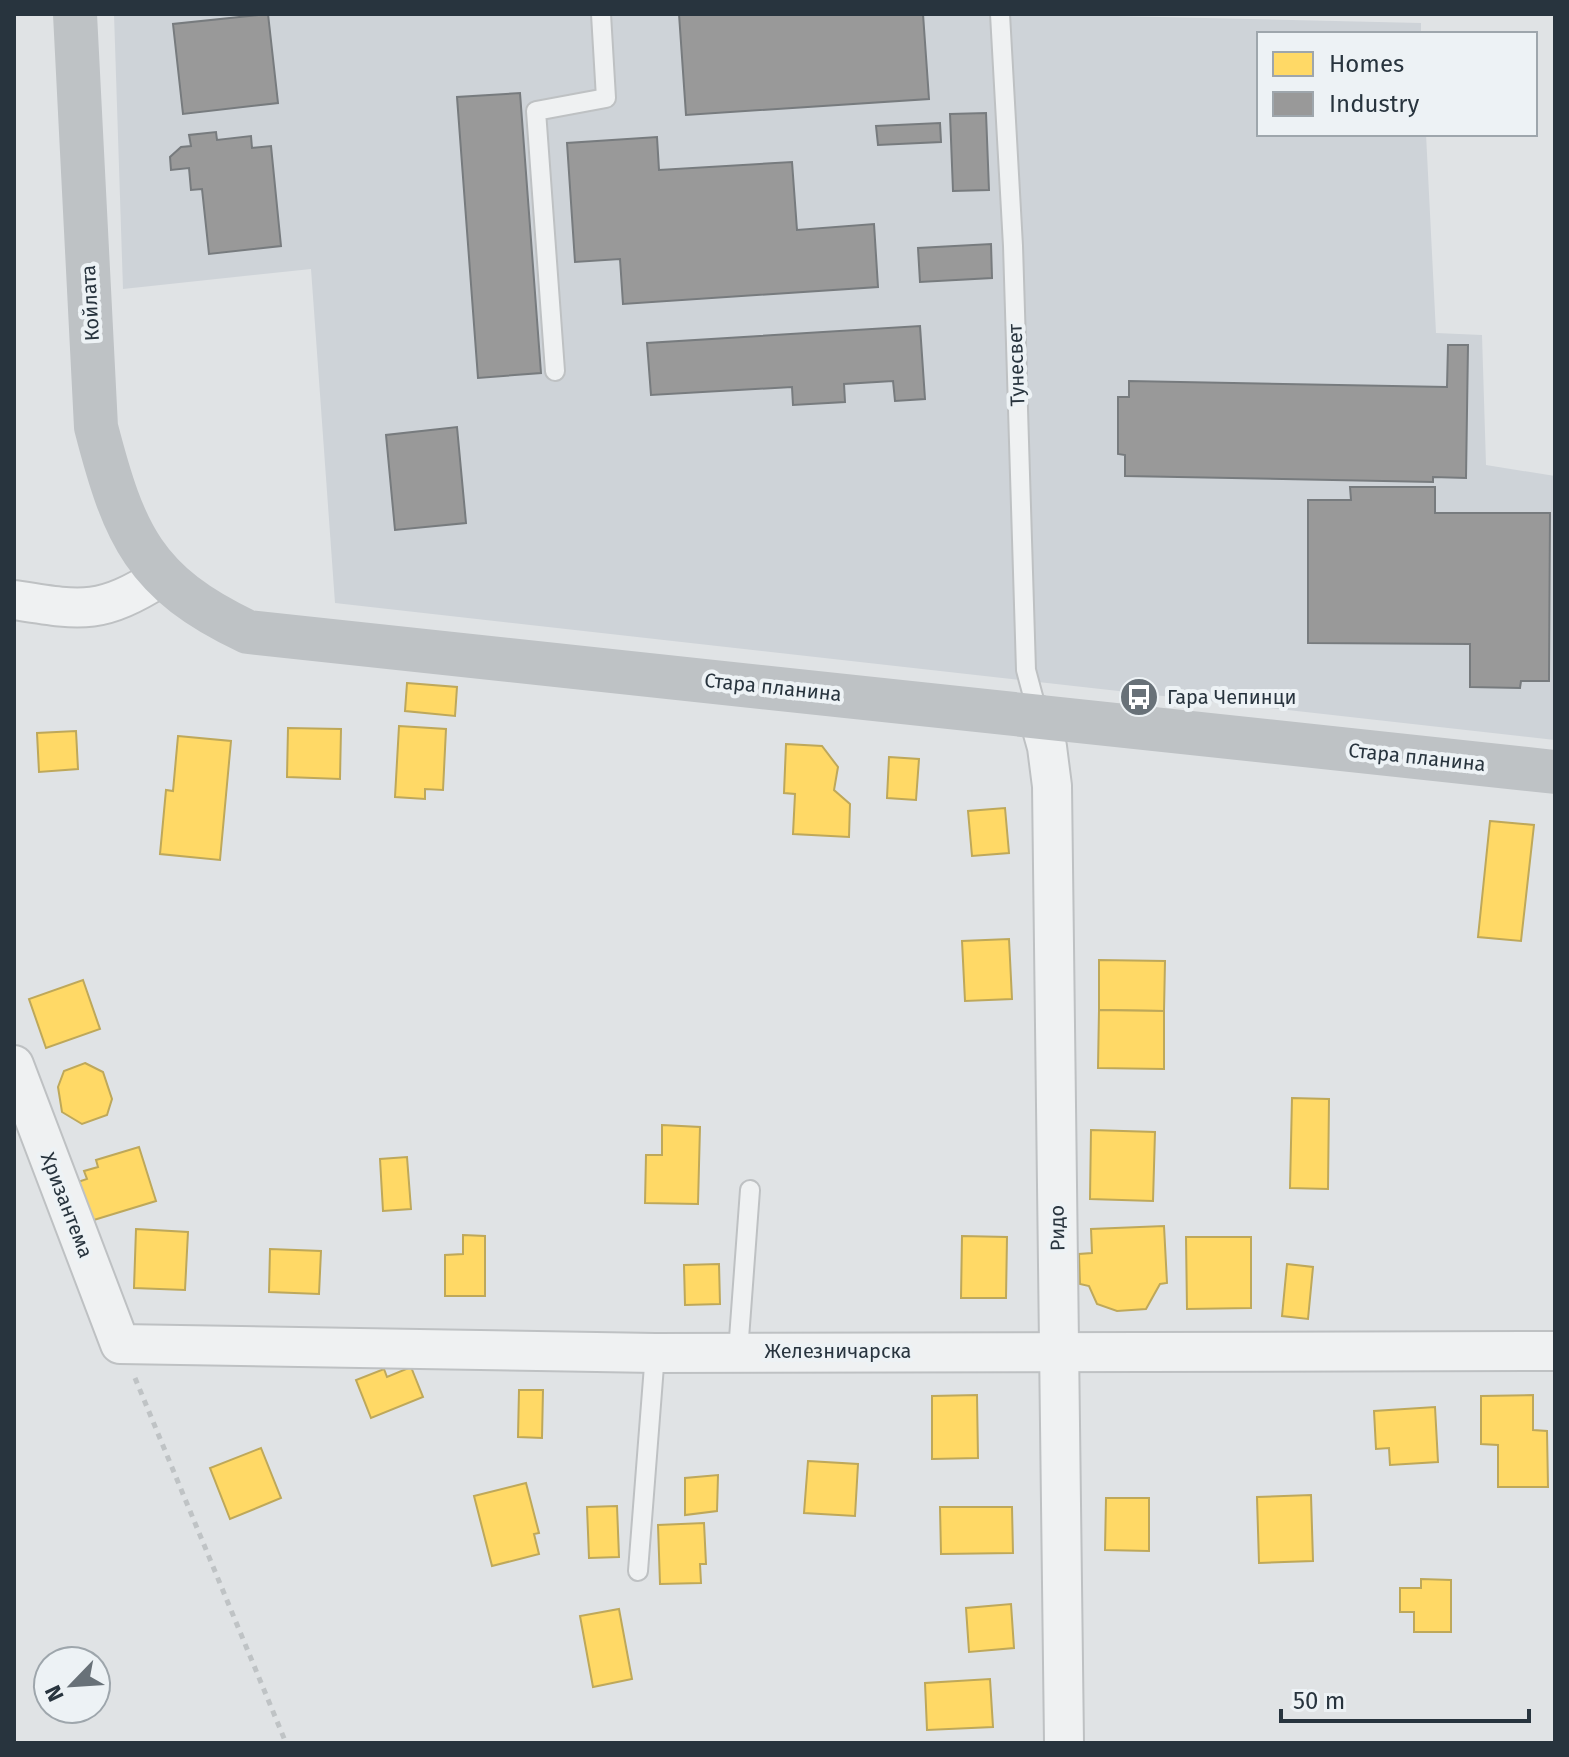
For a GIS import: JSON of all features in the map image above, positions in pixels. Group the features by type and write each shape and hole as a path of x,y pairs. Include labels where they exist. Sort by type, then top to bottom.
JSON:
{"street":[{"name":"Койлата","path":"75,14 96,427 112,489 135,538 161,577"},
{"path":"14,600 75,610 122,601 161,577"},
{"name":"Стара планина","path":"161,577 202,610 248,632 1555,772"},
{"name":"Ридо","path":"1038,715 1047,747 1052,786 1064,1743"},
{"name":"Хризантема","path":"14,1065 120,1344"},
{"name":"Железничарска","path":"120,1344 655,1353 1555,1351"}],"lane":[{"path":"555,371 536,111 606,98 601,14"},
{"name":"Тунесвет","path":"1000,14 1013,246 1026,670 1038,715"},
{"path":"738,1352 750,1190"},
{"path":"638,1571 655,1353"}],"path":[{"path":"120,1344 286,1743"}],"shaded area":[{"path":"114,14 1026,14 1421,23 1421,32 1257,32 1257,136 1426,136 1436,333 1482,335 1486,465 1555,476 1555,740 335,603 311,269 123,289"}],"building: Homes":[{"path":"407,683 457,687 455,716 405,711"},
{"path":"399,726 446,729 443,790 425,789 425,799 395,797"},
{"path":"288,728 341,729 340,779 287,777"},
{"path":"76,731 78,769 39,772 37,733"},
{"path":"178,736 231,741 220,860 160,854 166,790 173,791"},
{"path":"786,744 822,746 838,767 834,790 850,804 849,837 793,834 795,794 784,793"},
{"path":"889,757 919,759 916,800 887,798"},
{"path":"1005,808 1009,853 972,856 968,811"},
{"path":"1490,821 1534,825 1521,941 1478,937"},
{"path":"1009,939 1012,999 965,1001 962,941"},
{"path":"1099,960 1165,961 1164,1011 1099,1010"},
{"path":"83,980 100,1029 46,1048 29,999"},
{"path":"1099,1010 1164,1011 1164,1069 1098,1068"},
{"path":"85,1063 103,1072 112,1099 107,1115 82,1124 62,1112 58,1087 64,1071"},
{"path":"1292,1098 1329,1099 1328,1189 1290,1188"},
{"path":"662,1125 700,1127 698,1204 645,1203 646,1155 662,1155"},
{"path":"1091,1130 1155,1132 1153,1201 1090,1199"},
{"path":"139,1147 156,1201 84,1223 72,1184 87,1179 84,1171 98,1167 96,1160"},
{"path":"407,1157 411,1209 383,1211 380,1159"},
{"path":"1164,1226 1167,1283 1160,1284 1146,1309 1117,1311 1097,1304 1089,1286 1080,1284 1079,1254 1092,1253 1091,1229"},
{"path":"136,1229 188,1232 185,1290 134,1288"},
{"path":"463,1235 485,1236 485,1296 445,1296 445,1255 463,1254"},
{"path":"962,1236 1007,1237 1006,1298 961,1298"},
{"path":"1186,1237 1251,1237 1251,1308 1187,1309"},
{"path":"270,1249 321,1251 319,1294 269,1292"},
{"path":"719,1264 720,1304 685,1305 684,1265"},
{"path":"1287,1264 1313,1267 1308,1319 1282,1316"},
{"path":"411,1367 423,1397 371,1418 356,1380 384,1369 387,1377"},
{"path":"519,1390 543,1390 542,1438 518,1437"},
{"path":"977,1395 978,1458 932,1459 932,1396"},
{"path":"1533,1395 1533,1430 1547,1431 1548,1487 1498,1487 1498,1445 1481,1444 1481,1396"},
{"path":"1435,1407 1438,1462 1390,1465 1389,1448 1376,1449 1374,1411"},
{"path":"261,1448 281,1498 230,1519 210,1468"},
{"path":"808,1461 858,1464 855,1516 804,1513"},
{"path":"718,1475 717,1511 685,1515 685,1478"},
{"path":"526,1483 539,1533 534,1534 539,1554 492,1566 474,1496"},
{"path":"1311,1495 1313,1561 1259,1563 1257,1497"},
{"path":"1106,1498 1149,1498 1149,1551 1105,1550"},
{"path":"617,1506 619,1557 589,1558 587,1507"},
{"path":"940,1507 1012,1507 1013,1553 941,1554"},
{"path":"704,1523 706,1564 700,1564 701,1583 660,1584 658,1525"},
{"path":"1421,1579 1451,1580 1451,1632 1414,1632 1414,1612 1400,1612 1400,1588 1421,1588"},
{"path":"1011,1604 1014,1648 969,1652 966,1608"},
{"path":"619,1609 632,1679 593,1687 580,1616"},
{"path":"990,1679 993,1727 927,1730 925,1683"}],"building: Industry":[{"path":"268,14 278,103 183,114 173,24"},
{"path":"679,14 923,14 929,99 686,115"},
{"path":"520,93 541,373 478,378 457,97"},
{"path":"986,113 989,190 953,191 950,114"},
{"path":"940,123 941,142 878,145 876,126"},
{"path":"216,132 217,140 251,136 252,148 271,146 281,246 209,254 202,189 191,190 189,168 171,170 170,157 181,147 191,146 189,135"},
{"path":"657,137 659,170 792,162 797,230 874,224 878,287 623,304 620,259 575,262 567,143"},
{"path":"991,244 992,278 920,282 918,248"},
{"path":"920,326 925,399 895,401 893,381 844,384 845,402 793,405 792,387 651,395 647,343"},
{"path":"1448,345 1468,345 1466,478 1433,477 1433,482 1125,476 1125,455 1118,454 1118,397 1129,397 1129,381 1447,387"},
{"path":"457,427 466,523 395,530 386,435"},
{"path":"1350,487 1435,487 1435,513 1550,513 1549,681 1521,681 1520,688 1470,687 1470,644 1308,643 1308,500 1351,500"}],"place":[{"name":"Гара Чепинци","path":"1139,697"}]}
